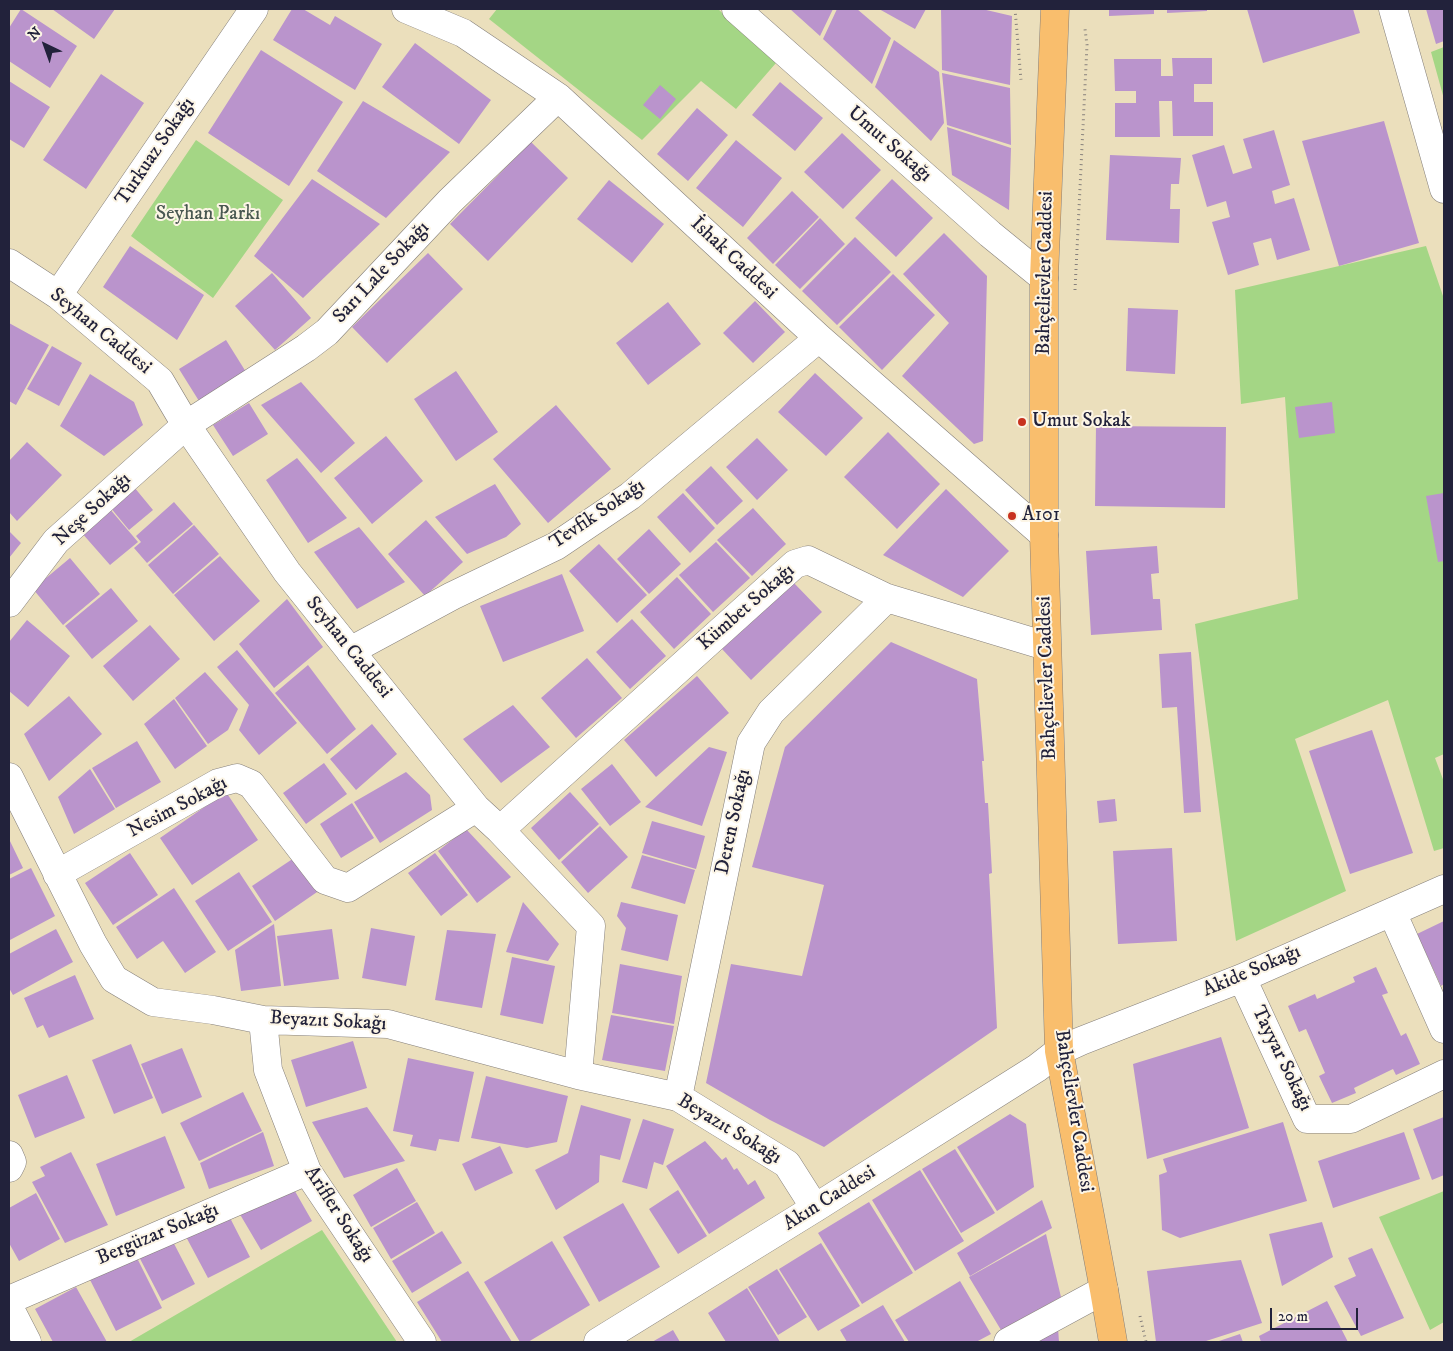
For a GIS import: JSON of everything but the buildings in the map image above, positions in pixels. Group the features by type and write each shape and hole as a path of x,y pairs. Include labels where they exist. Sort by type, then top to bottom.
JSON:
{"main road":[{"name":"Bahçelievler Caddesi","path":"1051,12 1044,278 1044,535 1059,1051 1113,1342"}],"street":[{"name":"Turkuaz Sokağı","path":"58,295 254,9"},
{"name":"İshak Caddesi","path":"406,9 463,33 558,97 819,338 1044,535"},
{"name":"Umut Sokağı","path":"736,9 983,227 1044,278"},
{"path":"1393,9 1444,189"},
{"name":"Sarı Lale Sokağı","path":"186,425 306,348 327,332 450,201 558,97"},
{"name":"Seyhan Caddesi","path":"9,263 58,295 160,381 186,425 287,572 476,808 500,830 591,926 578,1074"},
{"name":"Tevfik Sokağı","path":"350,651 452,596 556,546 630,496 819,338"},
{"name":"Neşe Sokağı","path":"9,603 56,541 186,425"},
{"name":"Kümbet Sokağı","path":"500,830 796,564 808,560 887,598 1046,646"},
{"name":"Deren Sokağı","path":"678,1097 750,743 771,712 887,598"},
{"name":"Beyazıt Sokağı","path":"9,777 93,944 114,979 154,1002 213,1010 263,1020 388,1024 578,1074 678,1097 787,1164 815,1208"},
{"name":"Nesim Sokağı","path":"57,874 218,783 237,778 251,784 325,880 348,888 476,808"},
{"name":"Akide Sokağı","path":"1059,1051 1242,978 1444,890"},
{"path":"1392,912 1444,1028"},
{"name":"Tayyar Sokağı","path":"1242,978 1307,1119 1351,1119 1444,1074"},
{"name":"Arifler Sokağı","path":"263,1020 268,1070 307,1171 422,1342"},
{"name":"Akın Caddesi","path":"598,1342 1037,1068 1059,1051"},
{"path":"9,1155 12,1162 9,1168"},
{"name":"Bergüzar Sokağı","path":"9,1300 307,1171"},
{"path":"1008,1342 1104,1290"},
{"path":"9,1307 27,1342"}],"path":[{"path":"1075,292 1087,45 1085,27"},
{"path":"1140,1314 1146,1342"}],"green space":[{"path":"497,9 718,9 776,63 736,109 701,81 642,140 489,19"},
{"path":"1444,47 1444,99 1431,52"},
{"name":"Seyhan Parkı","path":"196,140 283,200 213,298 131,236"},
{"path":"1426,246 1444,299 1444,754 1435,758 1444,782 1444,848 1434,851 1388,700 1295,739 1346,891 1236,941 1195,624 1298,599 1285,397 1241,404 1235,290"},
{"path":"1444,1191 1444,1322 1430,1330 1379,1217"},
{"path":"322,1230 397,1342 129,1342"}],"place":[{"name":"Umut Sokak","path":"1022,422"},
{"name":"A101","path":"1012,516"}]}
